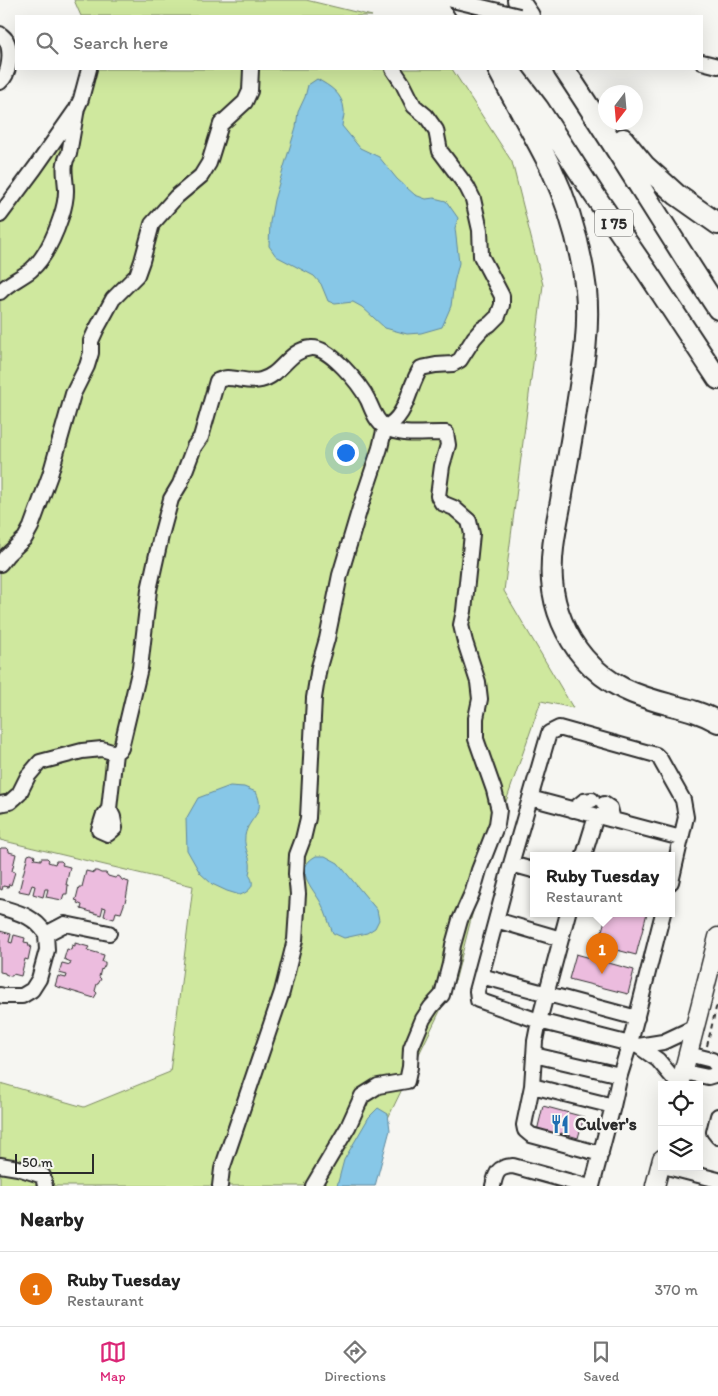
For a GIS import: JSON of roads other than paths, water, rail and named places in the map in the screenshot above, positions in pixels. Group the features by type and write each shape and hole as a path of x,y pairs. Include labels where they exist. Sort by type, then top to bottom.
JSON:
{"highway":[{"path":"459,0 468,15"},
{"path":"518,0 528,15"},
{"path":"499,70 551,169 566,205 582,261 586,292 586,340 552,558 552,582 559,614 565,630 576,647 592,667 608,680 633,694 701,713 718,722"},
{"name":"I 75","path":"508,70 538,108 718,380"},
{"name":"I 75","path":"565,70 611,138 718,309"},
{"path":"569,70 598,108"},
{"path":"615,130 645,166 677,195 718,224"}],"main road":[{"path":"681,1080 696,1056 695,1027 718,938"},
{"path":"655,1186 660,1171"}],"street":[{"path":"452,0 516,15"},
{"path":"0,34 6,40 10,61 4,79 0,82"},
{"path":"703,62 718,66"},
{"path":"0,215 77,108 89,70"},
{"path":"0,564 25,538 31,527 50,475 73,394 87,366 91,352 91,341 96,330 113,299 137,275 152,224 176,196 202,176 209,163 221,124 245,102 250,91 251,70"},
{"path":"385,427 391,425 405,405 415,376 421,368 453,364 460,360 474,338 498,316 502,306 502,296 481,256 480,230 473,199 467,187 440,151 436,130 426,116 414,106 404,84 394,70"},
{"path":"0,292 32,269 43,258 56,231 66,203 64,172 73,136 77,108"},
{"path":"110,809 115,753 121,748 140,668 149,590 164,527 172,499 180,484 194,447 201,437 217,381 226,378 248,382 262,380 274,375 293,355 312,347 330,355 349,373 367,398 373,413 385,427 406,434 446,433 448,445 442,466 438,496 442,503 454,508 469,521 472,534 461,625 478,682 480,699 476,718 476,739 499,810 497,824 473,891 460,920 442,995 423,1019 411,1048 407,1081 378,1086 362,1096 348,1127 313,1186"},
{"path":"220,1186 222,1169 282,992 295,940 298,894 297,856 308,818 314,706 319,667 327,639 340,575 385,427"},
{"path":"675,864 686,817 683,800 656,754 558,728 549,732 477,990 478,1000 539,1021 634,1044 663,1042 695,1027"},
{"path":"0,804 10,802 18,794 28,776 40,762 82,751 102,749 115,753"},
{"path":"530,798 681,838"},
{"path":"573,810 584,801 598,802 610,808 612,820"},
{"path":"585,852 596,816"},
{"path":"511,864 530,869"},
{"path":"0,907 28,916 40,925 46,934 47,950 39,979 32,990 22,996 0,995"},
{"path":"567,917 539,1021 532,1086 524,1130 531,1135 600,1154"},
{"path":"592,1186 614,1106 620,1075 634,1044 637,1018 661,917"},
{"path":"496,920 561,939"},
{"path":"46,934 65,924 109,933"},
{"path":"481,976 637,1018"},
{"path":"634,1044 658,1060 681,1080 718,1074"},
{"path":"534,1055 620,1075"},
{"path":"696,1056 712,1060 718,1067"},
{"path":"532,1086 614,1106"},
{"path":"718,1116 714,1132 718,1137"},
{"path":"0,1165 18,1168 43,1176 46,1186"},
{"path":"493,1186 498,1172 503,1167 513,1166 586,1186"},
{"path":"687,1171 718,1180"}],"water":[{"path":"317,79 331,88 341,99 344,112 342,126 360,148 379,157 397,179 415,195 426,199 434,198 446,201 458,218 455,228 459,263 451,306 442,327 421,333 407,334 385,328 362,307 353,302 335,304 328,301 321,284 314,276 276,256 269,246 270,222 274,200 296,127 298,112 308,85"},
{"path":"230,786 244,787 256,792 259,799 258,811 245,836 252,886 240,895 212,884 200,873 187,850 186,819 198,798"},
{"path":"316,856 325,856 338,863 377,910 379,920 375,928 367,933 344,938 333,933 323,907 306,879 306,867 309,861"},
{"path":"378,1108 388,1114 390,1130 375,1186 337,1186 344,1160 369,1117"}],"place":[{"name":"Ruby Tuesday","path":"602,974"},
{"name":"Culver's","path":"560,1124"}]}
